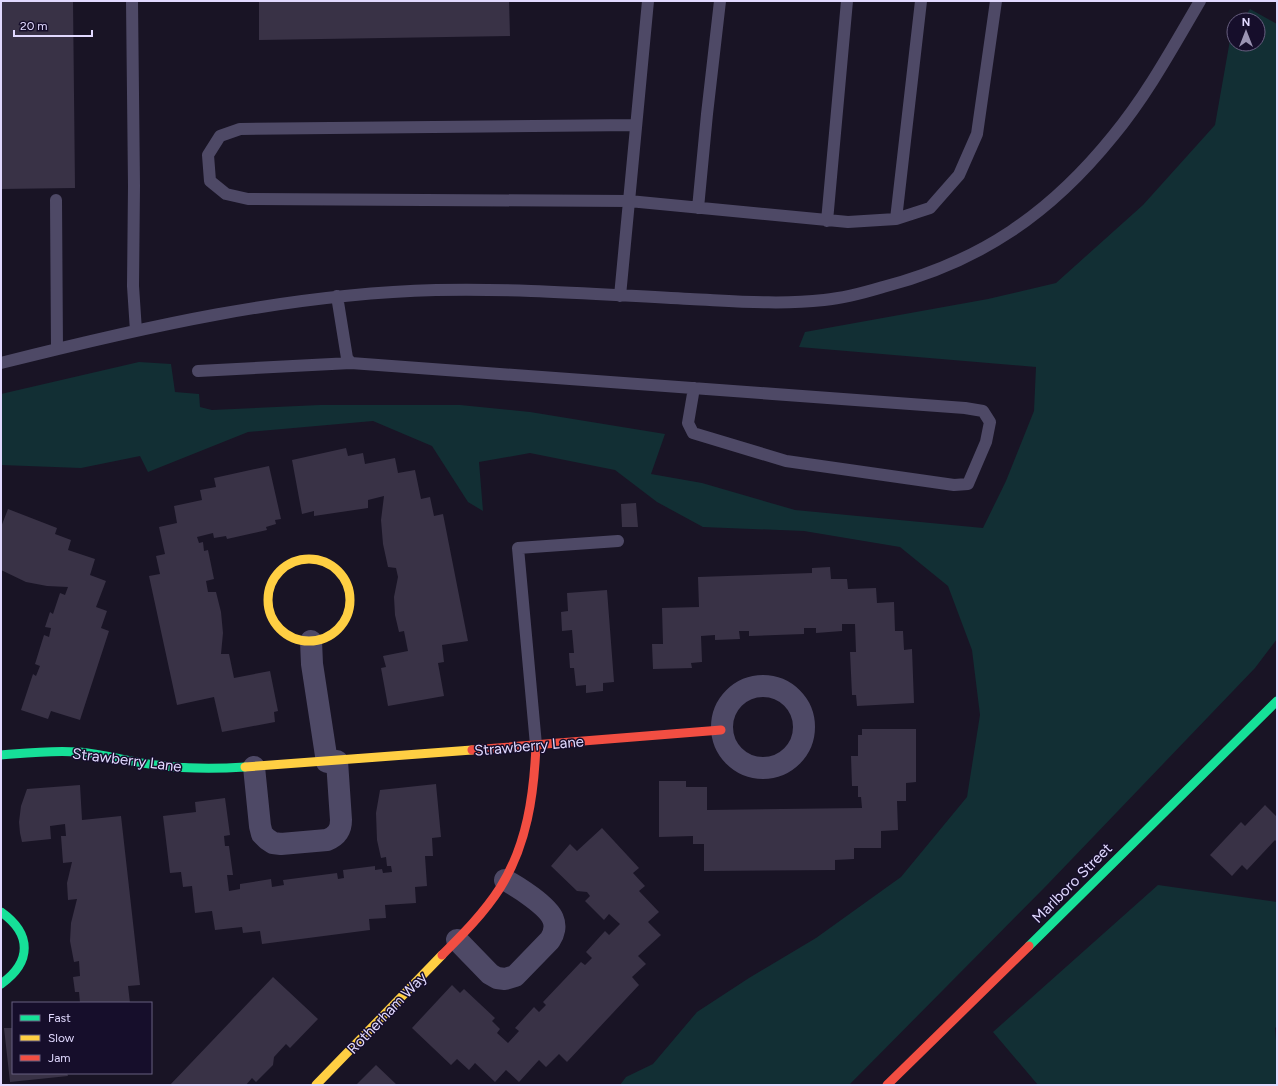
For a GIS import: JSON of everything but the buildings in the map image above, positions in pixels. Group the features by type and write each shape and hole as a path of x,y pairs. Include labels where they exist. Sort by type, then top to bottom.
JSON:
{"street":[{"path":"308,559 324,561 338,570 347,582 351,598 351,606 340,628 327,638 311,641 295,639 281,631 272,618 268,602 270,586 279,572 292,562 308,559"},
{"path":"254,768 260,826 262,834 270,842 281,844 327,840 339,831 341,827 341,820 332,762 312,664 311,641"},
{"name":"Marlboro Street","path":"887,1085 1277,701"},
{"name":"Strawberry Lane","path":"1,755 34,752 77,752 104,755 156,765 192,768 254,768 721,730"},
{"name":"Rotherham Way","path":"316,1085 457,940 496,896 515,859 530,810 535,777 536,745"},
{"path":"457,940 490,974 497,978 504,979 515,976 550,940 555,925 550,914 524,891 504,880"},
{"path":"1,912 7,915 18,926 24,940 24,956 18,970 7,981 1,984"}],"lane":[{"path":"132,1 134,186 133,286 136,331"},
{"path":"620,296 648,1"},
{"path":"698,208 720,1"},
{"path":"827,221 847,1"},
{"path":"896,219 921,1"},
{"path":"636,125 240,129 220,136 208,155 210,181 226,194 248,199 629,201 827,221 848,222 896,219 930,208 960,175 977,134 996,1"},
{"path":"1,363 136,331 224,313 337,296 380,292 484,289 533,290 747,302 790,302 825,300 857,294 928,274 984,248 1019,227 1070,185 1115,134 1141,98 1200,1"},
{"path":"56,200 57,349"},
{"path":"337,296 347,358 351,363"},
{"path":"198,370 351,363 694,388 965,408 983,411 990,422 986,442 968,484 954,485 786,461 693,433 688,423 694,388"},
{"path":"536,745 518,548 618,541"}],"green space":[{"path":"1250,9 1255,12 1248,12"},
{"path":"1266,18 1277,24 1277,639 1255,668 1047,885 849,1085 620,1085 626,1077 653,1064 697,1012 749,978 816,938 901,877 967,797 980,715 972,650 948,586 900,547 804,531 703,527 657,502 615,470 530,453 479,462 483,511 468,502 432,446 373,421 248,432 148,472 140,456 81,468 1,465 1,394 139,362 171,364 175,392 199,394 200,407 212,410 320,405 460,405 530,412 665,434 651,474 702,483 795,510 983,528 1006,481 1034,411 1036,367 799,347 805,332 988,299 1056,283 1143,205 1215,125 1228,52 1266,52"},
{"path":"1158,885 1277,902 1277,1026 1275,1028 1277,1085 1038,1085 993,1032"}],"traffic: fast":[{"path":"1029,946 1277,701"},
{"path":"1,755 68,751 98,754 146,764 178,767 245,767"},
{"path":"1,912 18,929 23,939 24,948 23,957 18,967 1,984"}],"traffic: slow":[{"path":"301,559 317,559 332,566 343,577 350,592 350,600 350,608 347,616 338,629 325,638 317,641 301,641 286,634 275,623 268,608 268,592 275,577 286,566 301,559"},
{"path":"245,767 472,750"},
{"path":"316,1085 442,955"}],"traffic: jam":[{"path":"472,750 721,730"},
{"path":"442,955 487,906 500,888 517,855 523,837 531,801 536,745"},
{"path":"887,1085 1029,946"}]}
